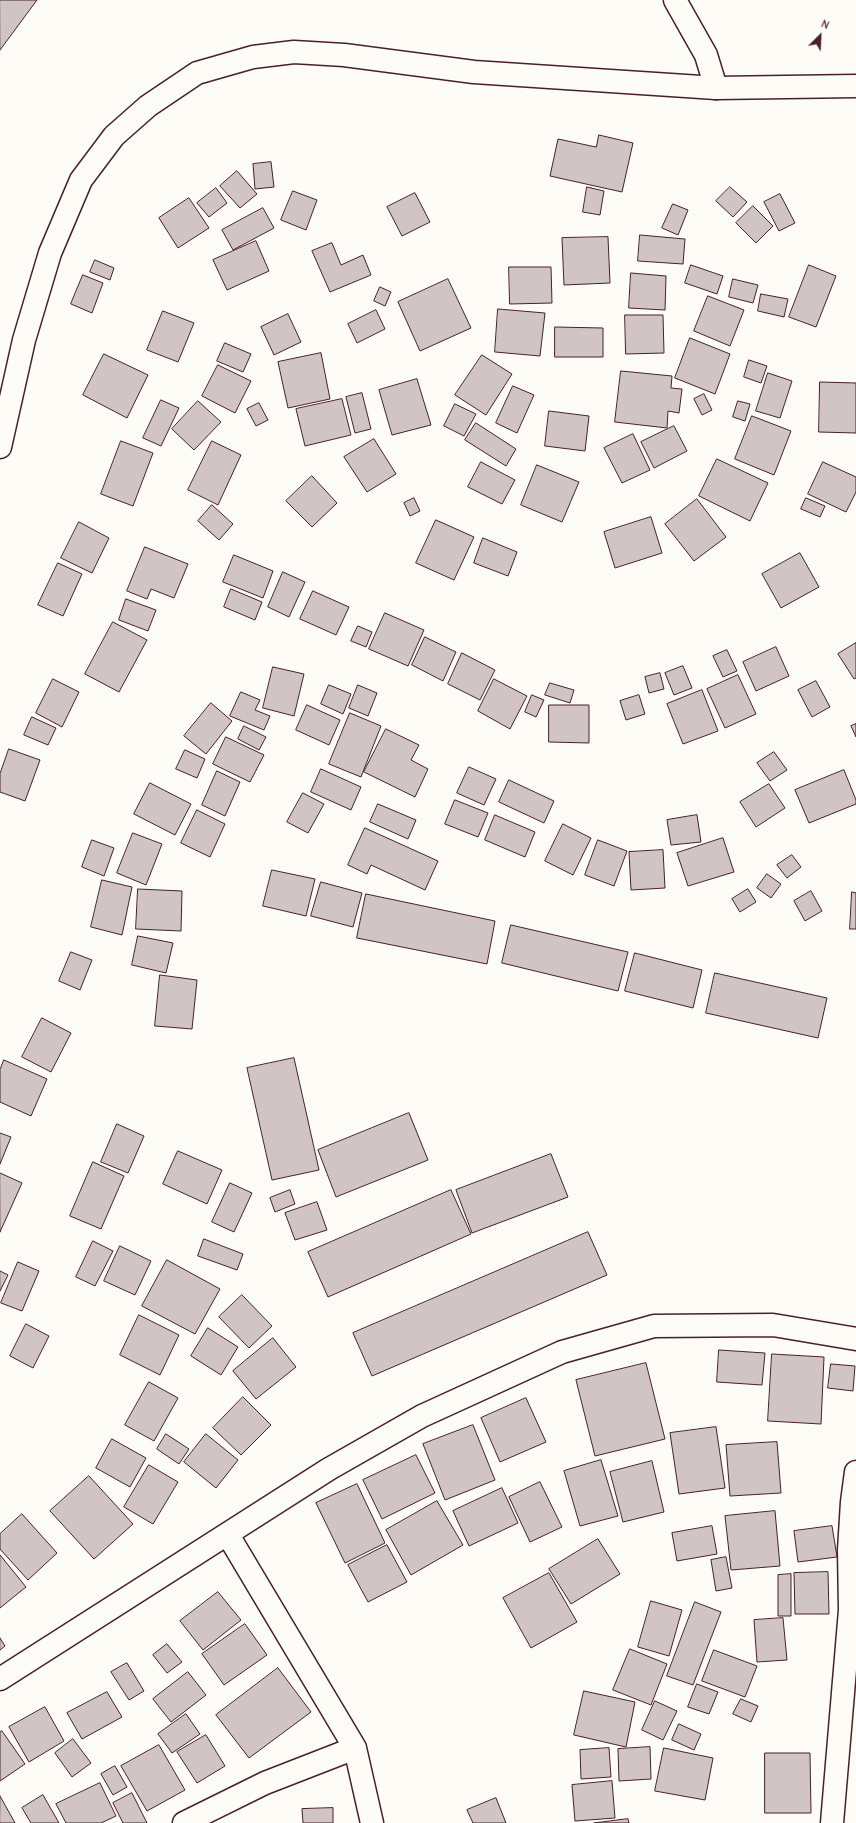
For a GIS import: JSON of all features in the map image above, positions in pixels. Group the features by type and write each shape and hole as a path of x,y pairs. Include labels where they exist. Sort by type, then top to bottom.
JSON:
{"street":[{"path":"674,0 706,55 716,88"},
{"path":"0,447 24,340 50,253 81,180 114,136 148,106 198,73 253,57 294,52 344,55 474,72 716,88 856,86"},
{"path":"0,1679 228,1535 329,1469 422,1416 562,1352 654,1326 773,1325 856,1339"},
{"path":"832,1823 850,1610 849,1550 852,1502 856,1472"},
{"path":"228,1535 355,1748 372,1823"},
{"path":"184,1823 265,1783 355,1748"}],"building":[{"path":"0,0 37,0 0,50"},
{"path":"599,135 633,143 622,192 550,176 558,139 596,147"},
{"path":"271,162 274,187 255,189 253,164"},
{"path":"237,171 257,194 240,208 220,186"},
{"path":"587,187 604,191 600,215 583,212"},
{"path":"730,187 747,202 733,217 716,201"},
{"path":"216,188 227,203 209,217 197,203"},
{"path":"293,191 317,200 306,230 281,220"},
{"path":"415,193 430,222 402,236 387,207"},
{"path":"780,194 795,223 779,231 764,202"},
{"path":"189,198 209,228 178,248 159,218"},
{"path":"673,204 688,210 678,235 662,228"},
{"path":"753,206 773,226 756,243 736,223"},
{"path":"263,208 274,228 233,250 222,230"},
{"path":"640,235 685,239 683,264 638,261"},
{"path":"608,237 610,283 564,285 562,238"},
{"path":"256,241 269,271 227,290 213,260"},
{"path":"332,243 341,265 363,255 371,275 330,292 312,251"},
{"path":"95,260 114,268 110,280 90,272"},
{"path":"691,265 723,276 717,294 685,283"},
{"path":"809,265 836,276 816,327 789,317"},
{"path":"509,267 551,267 552,303 510,304"},
{"path":"631,273 666,276 665,310 629,308"},
{"path":"83,275 103,283 92,313 71,304"},
{"path":"448,279 471,328 420,351 398,302"},
{"path":"733,279 758,285 753,303 729,297"},
{"path":"380,287 391,292 385,306 374,301"},
{"path":"761,294 788,299 784,317 758,311"},
{"path":"708,296 744,310 730,346 694,331"},
{"path":"498,309 545,313 540,356 495,352"},
{"path":"376,310 385,329 357,343 348,324"},
{"path":"163,311 194,323 178,362 147,350"},
{"path":"288,314 301,342 274,355 261,327"},
{"path":"625,315 663,315 664,353 626,354"},
{"path":"555,327 603,328 603,357 555,357"},
{"path":"690,338 730,354 715,394 675,378"},
{"path":"225,343 251,354 243,372 217,361"},
{"path":"321,353 330,399 288,408 278,362"},
{"path":"104,354 148,375 127,418 83,395"},
{"path":"482,355 512,374 486,415 455,395"},
{"path":"749,360 767,366 761,383 744,377"},
{"path":"218,365 251,381 235,413 202,396"},
{"path":"621,371 672,376 671,388 682,389 679,413 668,411 667,428 615,422"},
{"path":"768,373 792,381 780,418 756,411"},
{"path":"417,379 431,425 392,435 379,390"},
{"path":"820,382 856,383 856,433 819,432"},
{"path":"513,386 534,395 517,433 496,423"},
{"path":"362,393 371,429 355,433 346,397"},
{"path":"704,394 712,410 702,415 694,399"},
{"path":"342,399 351,435 305,446 296,409"},
{"path":"161,400 179,408 161,446 143,438"},
{"path":"198,401 221,422 194,450 172,429"},
{"path":"738,401 750,404 745,421 733,417"},
{"path":"259,403 268,420 256,426 247,409"},
{"path":"455,404 476,414 464,436 444,426"},
{"path":"549,411 589,416 585,451 545,446"},
{"path":"752,416 791,431 774,475 735,459"},
{"path":"476,423 516,449 506,466 465,440"},
{"path":"674,426 687,451 654,468 641,442"},
{"path":"633,434 650,470 622,483 604,448"},
{"path":"374,439 396,474 367,492 344,457"},
{"path":"121,441 153,453 133,506 101,494"},
{"path":"212,441 241,455 218,505 188,490"},
{"path":"717,459 768,483 750,521 699,496"},
{"path":"481,462 515,480 502,504 468,487"},
{"path":"823,462 856,477 856,492 846,512 808,494"},
{"path":"537,465 579,482 562,522 521,505"},
{"path":"312,476 337,503 312,527 286,501"},
{"path":"414,498 420,511 410,516 404,503"},
{"path":"806,498 825,506 820,517 801,509"},
{"path":"697,499 726,537 694,561 665,524"},
{"path":"212,505 233,524 219,540 198,521"},
{"path":"651,517 662,553 615,568 604,532"},
{"path":"436,520 474,537 454,580 416,563"},
{"path":"79,522 109,538 92,573 61,558"},
{"path":"483,538 517,552 508,576 474,563"},
{"path":"145,547 188,564 174,598 151,589 147,599 127,591"},
{"path":"800,553 819,587 781,608 762,574"},
{"path":"234,555 273,571 263,598 223,582"},
{"path":"58,563 82,574 63,616 38,605"},
{"path":"283,572 305,582 289,617 268,607"},
{"path":"231,589 262,602 255,620 224,607"},
{"path":"313,591 349,607 336,635 300,619"},
{"path":"126,599 156,610 148,631 119,620"},
{"path":"385,613 424,630 408,666 369,649"},
{"path":"113,622 147,640 119,692 85,674"},
{"path":"358,626 372,632 366,647 351,641"},
{"path":"425,637 456,652 443,681 412,665"},
{"path":"856,643 856,678 854,679 838,654"},
{"path":"776,647 789,676 756,691 743,662"},
{"path":"727,650 737,671 723,677 713,656"},
{"path":"462,653 495,670 480,700 448,684"},
{"path":"683,666 692,688 674,695 665,673"},
{"path":"273,667 304,674 294,716 263,708"},
{"path":"660,673 664,689 649,693 645,677"},
{"path":"738,675 756,714 725,728 707,689"},
{"path":"53,679 79,692 62,727 36,713"},
{"path":"494,679 527,696 510,729 478,711"},
{"path":"816,681 830,707 812,717 798,690"},
{"path":"550,683 574,690 570,703 545,695"},
{"path":"329,685 351,694 343,714 321,704"},
{"path":"358,685 377,693 368,716 349,708"},
{"path":"702,690 718,731 683,744 667,704"},
{"path":"241,692 260,700 255,710 270,716 264,730 230,716"},
{"path":"532,695 544,700 536,717 525,712"},
{"path":"639,695 645,714 626,720 620,701"},
{"path":"211,703 232,721 206,754 184,736"},
{"path":"307,705 340,720 329,745 296,730"},
{"path":"549,705 589,705 589,743 549,742"},
{"path":"350,713 381,726 361,777 329,764"},
{"path":"32,717 56,728 48,745 24,735"},
{"path":"856,724 856,737 851,726"},
{"path":"244,726 266,737 259,750 238,739"},
{"path":"386,729 419,745 411,760 428,769 415,797 364,772"},
{"path":"226,737 264,755 250,782 213,764"},
{"path":"9,749 40,760 25,801 0,792 0,774"},
{"path":"185,750 205,759 197,778 176,769"},
{"path":"774,752 787,770 770,781 757,763"},
{"path":"469,767 496,779 484,805 457,793"},
{"path":"321,769 361,787 351,810 311,792"},
{"path":"844,770 856,800 856,804 809,823 795,790"},
{"path":"217,771 240,782 225,816 202,805"},
{"path":"509,780 554,801 544,823 499,802"},
{"path":"150,783 191,804 175,835 134,814"},
{"path":"769,784 785,808 756,827 740,802"},
{"path":"303,793 324,804 308,833 287,822"},
{"path":"455,800 488,813 478,837 445,824"},
{"path":"378,804 416,820 408,839 370,822"},
{"path":"197,810 225,824 210,857 181,843"},
{"path":"495,815 535,832 525,857 485,840"},
{"path":"697,815 701,842 671,845 667,820"},
{"path":"563,824 591,838 573,875 545,861"},
{"path":"365,828 438,861 425,890 371,865 367,874 348,865"},
{"path":"133,833 162,844 146,885 117,873"},
{"path":"723,838 734,872 688,886 677,853"},
{"path":"92,840 114,848 104,876 82,867"},
{"path":"598,840 627,851 614,886 585,875"},
{"path":"663,850 665,888 631,890 629,852"},
{"path":"792,855 801,867 787,878 777,865"},
{"path":"272,870 315,879 306,916 263,906"},
{"path":"767,874 781,884 771,898 757,888"},
{"path":"102,880 132,887 122,935 91,927"},
{"path":"321,882 362,893 353,927 311,916"},
{"path":"138,889 182,891 181,931 136,929"},
{"path":"748,889 756,902 740,912 732,899"},
{"path":"811,891 822,911 805,921 794,901"},
{"path":"852,892 856,893 856,929 850,929"},
{"path":"366,894 495,921 487,964 357,938"},
{"path":"511,925 628,952 618,991 502,963"},
{"path":"138,936 173,943 166,973 132,965"},
{"path":"71,952 92,960 80,990 59,981"},
{"path":"635,953 702,970 693,1008 625,991"},
{"path":"715,973 827,998 818,1038 706,1013"},
{"path":"160,975 197,980 192,1029 155,1026"},
{"path":"42,1018 71,1033 51,1072 22,1057"},
{"path":"294,1058 319,1170 272,1180 247,1068"},
{"path":"4,1060 47,1079 31,1116 0,1102 0,1070"},
{"path":"409,1113 428,1160 336,1197 318,1150"},
{"path":"117,1124 144,1136 128,1173 101,1162"},
{"path":"0,1133 11,1137 0,1164"},
{"path":"178,1151 222,1170 207,1204 163,1184"},
{"path":"551,1154 568,1197 472,1233 456,1190"},
{"path":"93,1162 124,1176 101,1229 70,1216"},
{"path":"0,1173 22,1183 0,1232"},
{"path":"230,1183 252,1193 234,1232 212,1222"},
{"path":"290,1190 295,1204 275,1212 270,1198"},
{"path":"451,1190 471,1234 328,1297 308,1252"},
{"path":"317,1202 327,1230 295,1240 285,1213"},
{"path":"588,1232 607,1275 372,1376 353,1333"},
{"path":"204,1239 243,1254 237,1270 198,1256"},
{"path":"93,1241 113,1251 95,1286 76,1277"},
{"path":"120,1246 151,1261 135,1295 104,1281"},
{"path":"167,1260 220,1289 195,1334 142,1306"},
{"path":"18,1262 39,1271 22,1311 1,1303"},
{"path":"0,1271 8,1275 0,1291"},
{"path":"242,1295 272,1326 249,1348 219,1317"},
{"path":"139,1315 179,1335 160,1375 120,1355"},
{"path":"26,1324 49,1336 33,1368 10,1356"},
{"path":"208,1328 238,1347 221,1375 191,1356"},
{"path":"273,1338 296,1367 256,1399 233,1371"},
{"path":"719,1350 765,1353 762,1385 717,1382"},
{"path":"772,1354 824,1357 821,1424 768,1421"},
{"path":"646,1363 665,1439 595,1456 576,1380"},
{"path":"831,1364 855,1366 853,1391 828,1388"},
{"path":"149,1382 178,1398 154,1441 125,1425"},
{"path":"243,1397 271,1425 241,1455 213,1428"},
{"path":"526,1398 546,1442 500,1462 481,1418"},
{"path":"473,1425 495,1480 445,1500 423,1444"},
{"path":"716,1427 725,1488 679,1494 670,1433"},
{"path":"166,1434 189,1449 179,1464 157,1449"},
{"path":"206,1434 238,1460 216,1488 184,1462"},
{"path":"112,1439 146,1458 130,1487 96,1468"},
{"path":"777,1442 781,1493 730,1496 726,1445"},
{"path":"416,1455 435,1493 382,1519 363,1480"},
{"path":"601,1460 618,1516 580,1526 564,1471"},
{"path":"652,1461 664,1512 623,1522 610,1472"},
{"path":"149,1465 178,1482 153,1524 124,1507"},
{"path":"89,1476 133,1524 94,1559 50,1511"},
{"path":"540,1482 562,1527 530,1542 509,1497"},
{"path":"357,1484 385,1543 345,1563 316,1503"},
{"path":"502,1488 518,1523 469,1546 453,1511"},
{"path":"437,1501 463,1545 411,1575 386,1530"},
{"path":"775,1511 780,1566 731,1570 725,1516"},
{"path":"22,1514 57,1553 28,1580 0,1549 0,1534"},
{"path":"712,1526 717,1554 677,1561 672,1533"},
{"path":"832,1526 837,1557 798,1562 794,1531"},
{"path":"598,1539 620,1574 571,1604 549,1569"},
{"path":"387,1545 407,1582 368,1602 348,1565"},
{"path":"0,1555 26,1587 0,1608"},
{"path":"726,1557 732,1588 716,1591 711,1560"},
{"path":"828,1572 829,1614 795,1614 794,1573"},
{"path":"549,1573 577,1622 531,1648 503,1598"},
{"path":"791,1574 791,1616 778,1616 778,1575"},
{"path":"218,1592 241,1620 203,1650 180,1621"},
{"path":"651,1601 682,1610 669,1656 638,1647"},
{"path":"695,1602 721,1612 693,1685 667,1676"},
{"path":"783,1618 787,1660 757,1662 754,1620"},
{"path":"245,1624 267,1655 224,1685 202,1654"},
{"path":"0,1638 5,1646 0,1650"},
{"path":"167,1644 182,1662 167,1673 153,1655"},
{"path":"630,1649 667,1664 651,1705 613,1690"},
{"path":"714,1650 757,1666 745,1697 702,1681"},
{"path":"127,1663 144,1691 129,1700 111,1672"},
{"path":"278,1668 311,1712 249,1758 216,1715"},
{"path":"188,1672 206,1695 171,1722 153,1699"},
{"path":"697,1684 718,1692 709,1714 688,1707"},
{"path":"584,1691 635,1702 626,1747 574,1735"},
{"path":"107,1692 122,1717 82,1739 67,1713"},
{"path":"741,1699 758,1706 751,1722 733,1714"},
{"path":"655,1701 677,1711 663,1740 642,1730"},
{"path":"45,1707 64,1741 29,1762 9,1727"},
{"path":"186,1714 200,1734 172,1753 158,1734"},
{"path":"679,1724 701,1734 694,1750 672,1740"},
{"path":"2,1731 25,1764 0,1781 0,1732"},
{"path":"206,1735 225,1766 197,1783 177,1752"},
{"path":"73,1739 91,1763 72,1777 55,1753"},
{"path":"159,1745 185,1790 147,1811 121,1766"},
{"path":"650,1747 651,1779 619,1781 618,1749"},
{"path":"609,1748 611,1777 581,1779 580,1750"},
{"path":"664,1748 713,1758 705,1800 655,1791"},
{"path":"765,1753 810,1753 811,1813 765,1813"},
{"path":"115,1766 127,1787 113,1795 101,1774"},
{"path":"612,1781 615,1818 575,1821 572,1785"},
{"path":"100,1783 116,1816 101,1823 66,1823 56,1804"},
{"path":"132,1793 147,1823 123,1823 113,1803"},
{"path":"43,1795 59,1823 31,1823 22,1808"},
{"path":"0,1796 15,1823 0,1823"},
{"path":"496,1798 506,1823 473,1823 467,1810"},
{"path":"333,1808 333,1823 303,1823 302,1809"},
{"path":"628,1819 629,1823 594,1823"}]}
